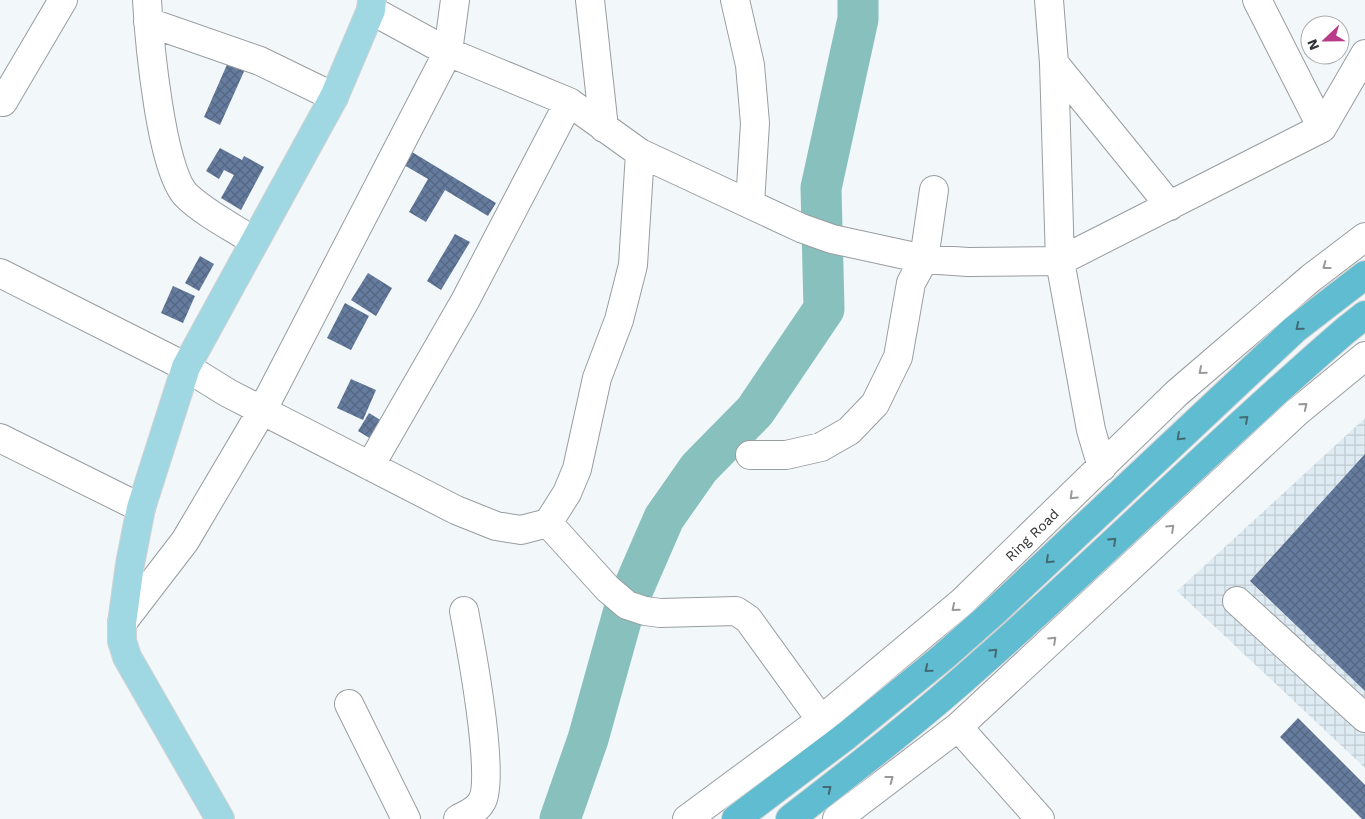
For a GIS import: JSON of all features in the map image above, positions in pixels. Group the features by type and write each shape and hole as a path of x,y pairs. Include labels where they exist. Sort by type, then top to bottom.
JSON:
{"highway":[{"path":"736,819 846,736 943,657 995,611 1289,336 1365,275"},
{"path":"790,819 885,746 987,659 1228,434 1365,315"}],"main road":[{"path":"220,819 126,657 122,640 122,623 130,564 141,508 186,367 334,97 371,5"}],"street":[{"path":"1,104 63,0"},
{"path":"122,623 185,541 263,409 448,52 456,0"},
{"path":"590,0 604,128"},
{"path":"735,0 750,65 754,123 750,204"},
{"path":"1049,0 1054,63 1060,261 1091,430 1102,467"},
{"path":"1258,0 1322,128"},
{"path":"371,5 448,52 569,102 640,154 801,228 832,239 924,259 968,262 1060,261 1322,128 1365,54"},
{"path":"254,241 186,196 174,176 154,77 147,11 260,61 334,97"},
{"path":"1054,63 1170,206"},
{"path":"370,466 465,301 569,102"},
{"path":"0,273 186,367 228,393 263,409 456,510 496,526 521,530 548,523 566,493 577,468 598,378 619,320 634,265 640,154"},
{"path":"750,455 786,455 821,448 849,431 875,404 898,357 911,283 924,259 934,190"},
{"name":"Ring Road","path":"687,819 821,720 962,602 1177,393 1311,278 1365,237"},
{"path":"837,819 958,727 1290,418 1365,356"},
{"path":"0,438 141,508"},
{"path":"548,523 618,597 645,611 660,613 736,611 748,619 821,720"},
{"path":"1237,601 1365,718"},
{"path":"458,819 476,810 484,800 487,780 476,671 464,611"},
{"path":"349,704 406,819"},
{"path":"958,727 1040,819"}],"shaded area":[{"path":"1365,418 1365,768 1177,591"}],"building":[{"path":"229,60 246,67 220,125 204,117"},
{"path":"220,148 242,160 244,156 264,167 241,210 221,198 234,175 224,170 219,179 206,171"},
{"path":"412,152 496,203 488,216 445,190 426,222 409,212 428,179 404,165"},
{"path":"455,234 470,242 441,290 427,281"},
{"path":"200,256 214,264 199,291 185,283"},
{"path":"368,273 392,288 376,316 351,300"},
{"path":"173,286 195,296 183,323 161,313"},
{"path":"345,303 369,316 351,350 327,338"},
{"path":"351,379 376,390 363,420 337,408"},
{"path":"369,413 387,424 376,442 358,431"},
{"path":"1365,454 1365,691 1250,581"},
{"path":"1298,718 1365,785 1365,819 1362,819 1280,737"}],"waterway":[{"path":"560,819 588,739 624,610 664,518 699,468 755,411 824,309 821,188 858,19 858,0"}]}
